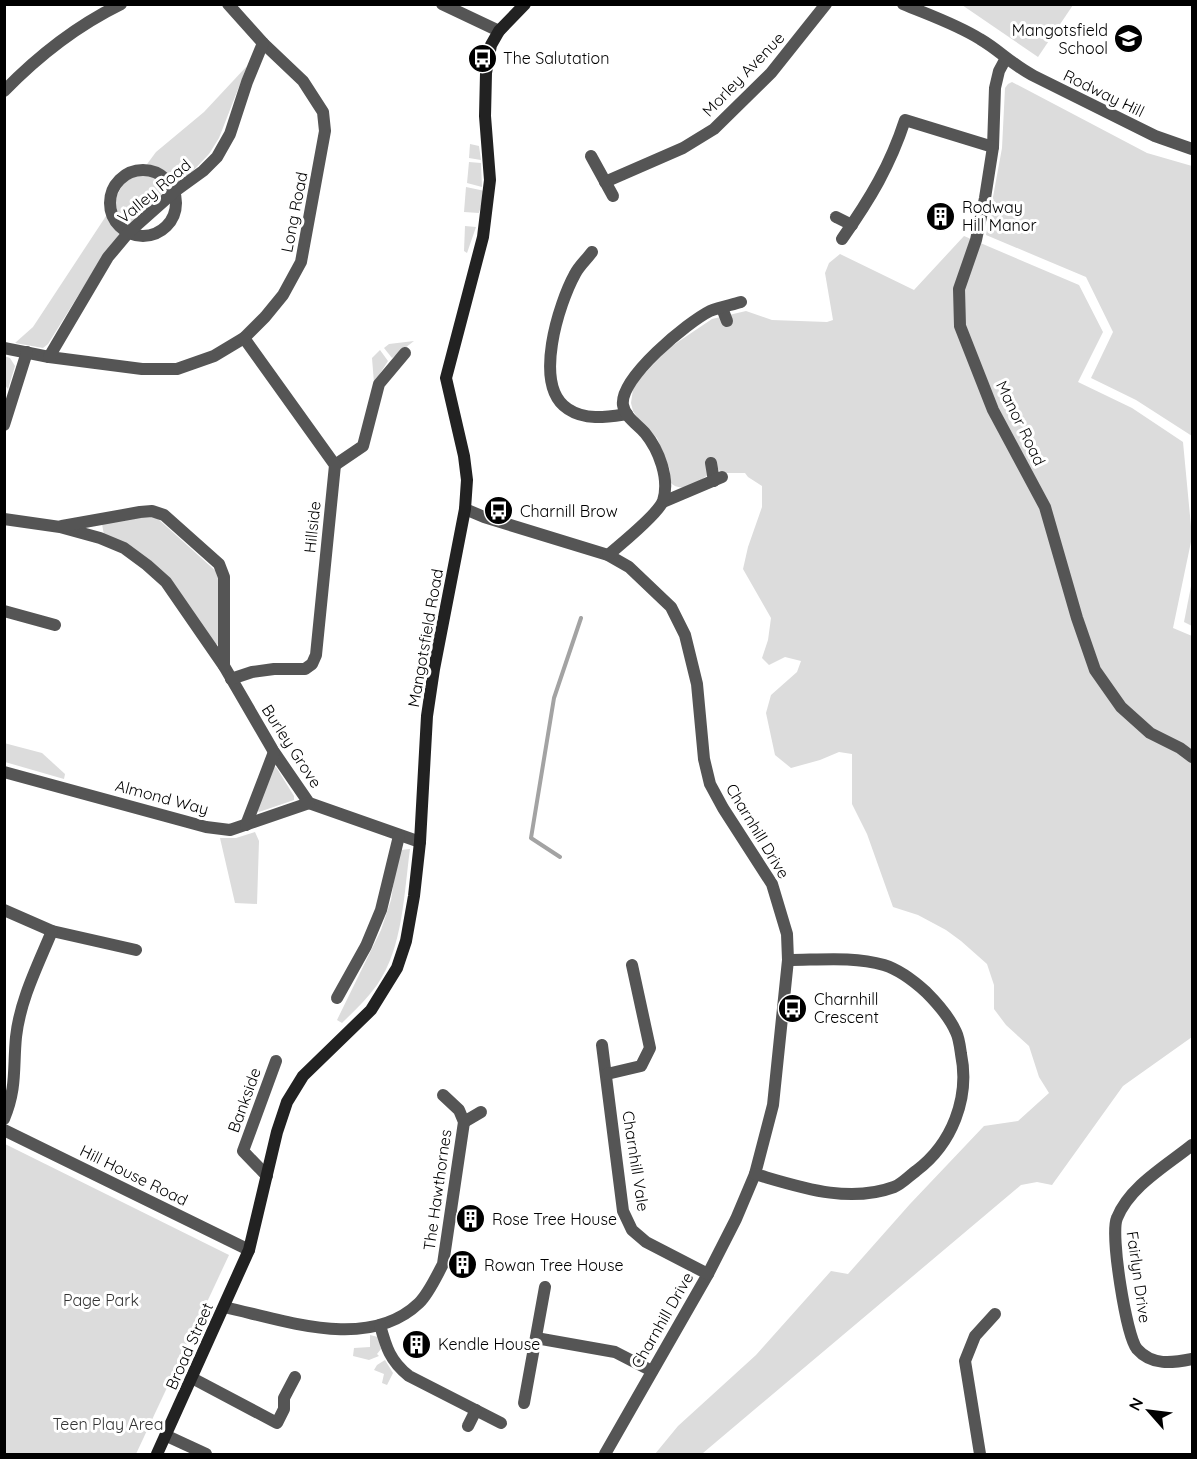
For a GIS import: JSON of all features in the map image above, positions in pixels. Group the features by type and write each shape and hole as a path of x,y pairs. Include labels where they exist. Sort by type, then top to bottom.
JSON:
{"main road":[{"name":"Mangotsfield Road","path":"249,1250 277,1132 287,1101 303,1076 368,1014 398,968 408,930 420,842 427,716 465,509 467,480 464,456 446,378 483,237 490,180 485,116 486,73 491,45 499,31 525,4"},
{"name":"Broad Street","path":"157,1455 249,1250"}],"street":[{"path":"4,91 31,63 62,38 121,4"},
{"name":"Long Road","path":"4,348 49,357 142,369 177,369 214,356 244,338 283,295 301,262 325,131 323,112 303,81 262,43 228,4"},
{"path":"442,4 499,31"},
{"name":"Morley Avenue","path":"606,182 683,148 714,129 771,73 826,4"},
{"name":"Rodway Hill","path":"903,4 971,34 1025,72 1155,136 1192,149"},
{"name":"Valley Road","path":"49,357 93,280 129,232 217,157 230,135 262,43"},
{"name":"Manor Road","path":"1006,58 999,71 995,88 993,147 985,198 976,240 959,289 960,326 993,410 1045,507 1077,618 1095,670 1121,707 1150,733 1180,748 1192,757"},
{"path":"842,239 875,191 895,149 905,120 993,147"},
{"path":"591,156 612,196"},
{"path":"141,170 152,171 165,177 174,192 176,202 174,215 166,226 154,234 141,236 129,232 114,219 110,206 112,191 119,180 129,173 141,170"},
{"path":"836,217 852,225"},
{"path":"592,252 575,273 552,334 550,364 553,389 560,402 568,409 583,415 600,418 627,414"},
{"path":"663,501 665,475 659,455 645,433 627,414 622,404 624,391 634,376 675,335 710,311 741,302"},
{"path":"722,308 727,321"},
{"path":"244,338 335,465 363,446 379,384 405,353"},
{"path":"4,425 27,352"},
{"path":"608,555 638,530 663,501 718,479 711,463"},
{"name":"Hillside","path":"231,679 252,672 274,669 305,669 312,664 316,655 335,465"},
{"name":"Charnhill Drive","path":"465,509 484,518 608,555 629,567 670,607 685,635 697,684 704,759 710,784 772,884 787,934 788,960 773,1105 755,1174 736,1219 708,1274 606,1452"},
{"name":"Burley Grove","path":"60,527 140,512 152,511 164,514 219,564 225,577 224,666"},
{"name":"Burley Grove","path":"4,519 60,527 100,538 124,548 147,565 166,582 224,666 274,752 309,803 420,842"},
{"path":"4,611 56,625"},
{"path":"246,825 274,752"},
{"name":"Almond Way","path":"4,772 206,827 230,830 309,803"},
{"path":"336,998 366,946 381,910 399,836"},
{"path":"4,910 52,931 136,951"},
{"path":"4,1119 12,1101 16,1071 16,1036 26,994 52,931"},
{"path":"755,1174 801,1188 828,1193 861,1194 895,1186 926,1163 943,1144 955,1121 962,1098 964,1068 957,1033 946,1015 912,979 885,965 860,960 788,960"},
{"path":"607,1074 641,1066 650,1048 632,965"},
{"name":"Charnhill Vale","path":"602,1046 623,1211 632,1230 646,1242 708,1274"},
{"name":"Bankside","path":"267,1176 243,1151 276,1061"},
{"name":"The Hawthornes","path":"224,1307 330,1330 380,1325 400,1318 420,1302 435,1281 443,1264 464,1122 459,1110 443,1095"},
{"name":"The Hawthornes","path":"464,1122 481,1112"},
{"name":"Hill House Road","path":"4,1130 249,1250"},
{"name":"Fairlyn Drive","path":"1192,1145 1140,1186 1125,1202 1116,1221 1114,1239 1130,1333 1137,1348 1150,1359 1167,1364 1192,1359"},
{"path":"524,1403 545,1287"},
{"path":"980,1455 965,1361 975,1336 995,1314"},
{"path":"380,1325 387,1348 396,1366 409,1376 501,1423"},
{"path":"536,1338 615,1352 652,1371"},
{"path":"192,1378 277,1423 284,1410 284,1398 295,1377"},
{"path":"468,1426 476,1410"},
{"path":"166,1436 206,1455"}],"green space":[{"path":"962,5 1073,5 1038,57"},
{"path":"247,66 219,138 209,154 104,254 48,344 43,348 15,343 33,327 108,213 124,182 139,175 156,152 204,112"},
{"path":"1012,82 1147,153 1192,166 1192,436 1136,400 1091,378 1113,332 1086,277 986,235 1002,148 1005,88"},
{"path":"470,144 479,146 481,160 469,158"},
{"path":"469,162 481,163 482,187 467,183"},
{"path":"466,187 485,191 479,213 464,212"},
{"path":"465,226 476,227 467,253 464,251"},
{"path":"964,236 1079,285 1103,332 1078,382 1132,408 1183,442 1192,537 1173,628 1192,636 1192,1037 1123,1086 1052,1185 1037,1182 1021,1185 703,1453 655,1454 678,1426 756,1355 831,1271 848,1274 984,1126 1018,1121 1049,1093 1039,1077 1029,1046 1006,1025 994,1009 994,985 987,964 946,930 918,915 893,907 867,834 852,804 852,754 839,752 791,768 775,755 766,713 771,695 797,672 801,661 785,657 769,665 762,658 768,640 771,618 743,569 762,507 762,486 745,473 722,473 717,468 687,487 675,486 670,482 670,470 657,438 639,420 631,403 633,389 642,376 669,348 712,319 746,311 772,320 827,322 833,320 825,273 829,263 840,254 914,290"},
{"path":"414,341 392,358 384,348 389,344"},
{"path":"380,350 388,361 374,383 372,358"},
{"path":"4,356 10,358 15,366 8,389 5,385"},
{"path":"145,515 157,518 219,574 220,645 215,644 179,592 104,535 102,524"},
{"path":"1192,581 1192,626 1184,622"},
{"path":"4,743 42,753 65,774 64,779 5,762"},
{"path":"276,767 294,796 294,800 259,812 256,809 272,768"},
{"path":"255,832 259,841 257,904 235,903 220,838 236,838"},
{"path":"410,849 401,920 386,970 365,1000 342,1023 337,1020 381,930 391,900 398,854 401,850"},
{"name":"Page Park","path":"5,1144 229,1255 136,1454 5,1454"},
{"path":"370,1335 378,1337 381,1349 377,1354 379,1356 369,1360 353,1356 354,1348 370,1347"},
{"path":"385,1360 393,1373 387,1385 382,1383 384,1374 374,1370"}],"waterway":[{"path":"560,857 531,838 554,698 581,618"}],"place":[{"name":"Mangotsfield School","path":"1129,39"},
{"name":"The Salutation","path":"482,58"},
{"name":"Rodway Hill Manor","path":"941,216"},
{"name":"Charnill Brow","path":"499,511"},
{"name":"Charnhill Crescent","path":"793,1008"},
{"name":"Rose Tree House","path":"471,1219"},
{"name":"Rowan Tree House","path":"463,1265"},
{"name":"Kendle House","path":"417,1344"}],"park label":[{"name":"Teen Play Area","path":"108,1424"}]}
